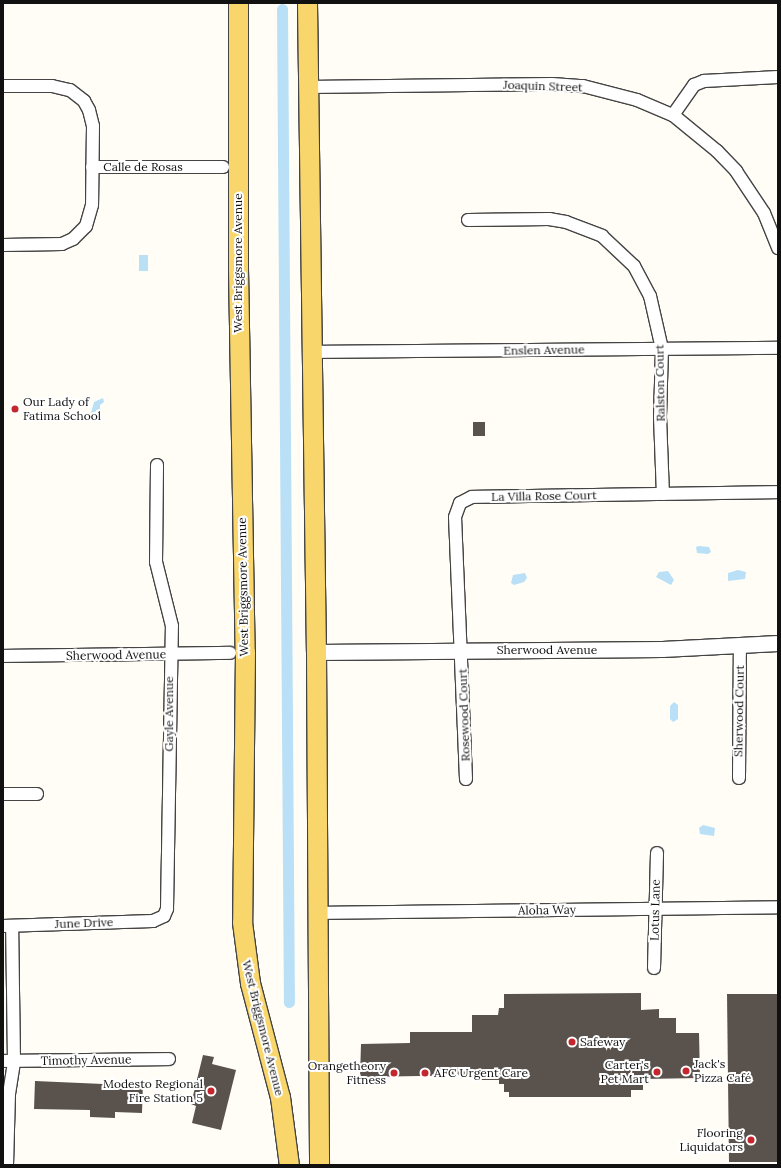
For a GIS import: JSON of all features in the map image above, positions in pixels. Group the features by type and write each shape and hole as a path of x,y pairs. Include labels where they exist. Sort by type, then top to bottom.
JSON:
{"main road":[{"name":"West Briggsmore Avenue","path":"238,3 238,269 245,652 242,922 250,983 280,1096 290,1165"},
{"path":"307,3 310,352 316,652 316,913 319,1165"}],"street":[{"path":"673,115 694,85 704,81 778,77"},
{"path":"3,86 62,87 78,95 91,116 92,167"},
{"name":"Joaquin Street","path":"307,87 583,86 637,100 673,115 712,146 736,170 764,213 777,242"},
{"name":"Calle de Rosas","path":"3,245 62,244 80,233 91,213 92,167 223,167"},
{"name":"Ralston Court","path":"468,220 549,220 584,228 602,236 625,255 642,280 650,296 662,349 660,417 662,494"},
{"name":"Enslen Avenue","path":"310,352 778,348"},
{"name":"Gayle Avenue","path":"157,465 155,555 172,626 170,654 168,905 164,916"},
{"name":"La Villa Rose Court","path":"461,651 455,517 460,503 472,497 778,492"},
{"name":"Sherwood Avenue","path":"316,652 662,649 778,643"},
{"name":"Sherwood Court","path":"739,778 740,644"},
{"name":"Rosewood Court","path":"461,651 466,778"},
{"name":"Sherwood Avenue","path":"3,656 230,653"},
{"path":"3,794 37,794"},
{"name":"Lotus Lane","path":"654,968 657,853"},
{"name":"Aloha Way","path":"316,913 778,907"},
{"name":"June Drive","path":"8,926 153,921 164,916"},
{"path":"7,1165 9,1094 8,926"},
{"name":"Timothy Avenue","path":"8,1061 169,1059"}],"water":[{"path":"139,255 148,255 148,271 139,271"},
{"path":"103,398 104,402 100,405 100,410 91,413 94,402"},
{"path":"696,547 709,547 711,552 708,554 697,553"},
{"path":"738,570 746,572 745,579 728,581 728,573"},
{"path":"668,571 674,580 671,585 656,577 659,572"},
{"path":"525,573 527,578 524,582 514,585 511,583 513,575"},
{"path":"674,702 678,705 678,719 673,722 670,719 670,706"},
{"path":"703,825 715,828 714,836 700,834 699,828"}],"building":[{"path":"473,422 485,422 485,436 473,436"},
{"name":"Safeway","path":"641,993 641,1010 659,1009 659,1018 676,1018 676,1033 699,1033 700,1078 643,1079 643,1090 631,1090 631,1097 509,1097 509,1092 504,1092 504,1084 499,1084 499,1080 478,1080 478,1075 360,1077 361,1044 410,1043 410,1032 472,1032 472,1015 498,1015 499,1008 504,1008 504,994"},
{"path":"727,994 778,994 778,1162 729,1162"},
{"path":"203,1055 214,1057 212,1064 236,1070 221,1130 192,1123 196,1106 191,1104"},
{"path":"35,1081 103,1084 143,1082 142,1113 115,1112 115,1118 90,1117 90,1110 34,1109"}],"waterway":[{"path":"282,9 289,1002"}],"place":[{"name":"Our Lady of Fatima School","path":"15,409"},
{"name":"Safeway","path":"572,1042"},
{"name":"Jack's Pizza Café","path":"686,1071"},
{"name":"Carter's Pet Mart","path":"657,1072"},
{"name":"Orangetheory Fitness","path":"394,1073"},
{"name":"AFC Urgent Care","path":"425,1073"},
{"name":"Modesto Regional Fire Station 5","path":"211,1091"},
{"name":"Flooring Liquidators","path":"751,1140"}]}
